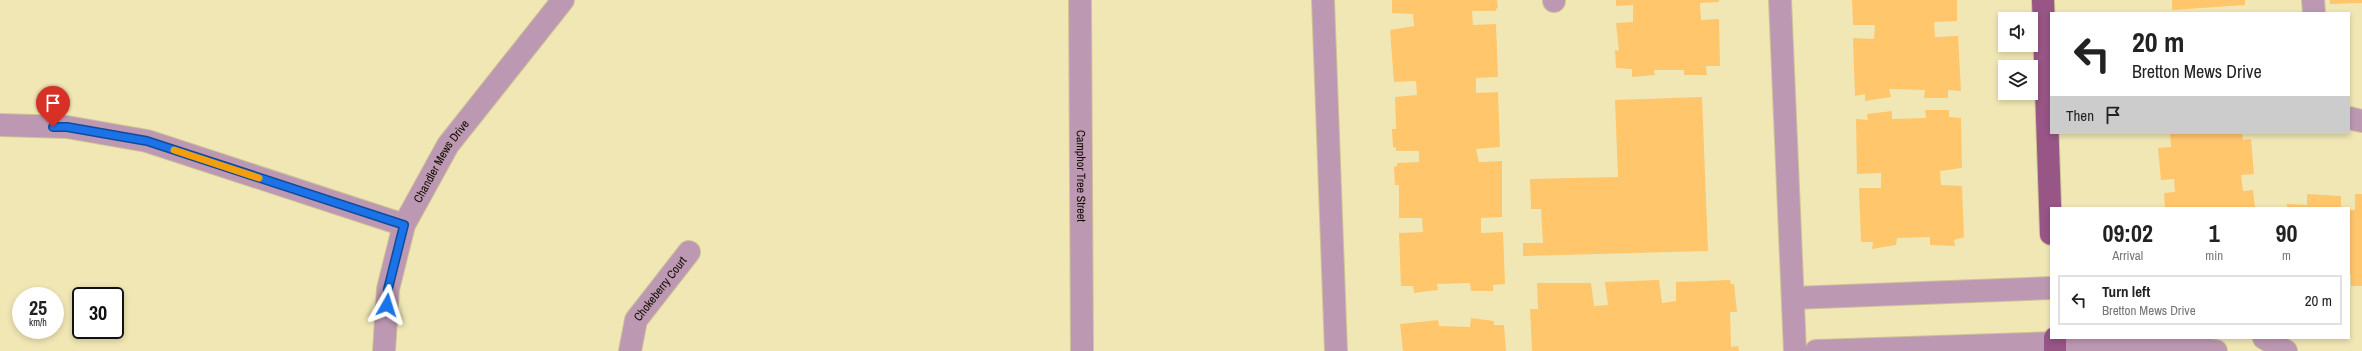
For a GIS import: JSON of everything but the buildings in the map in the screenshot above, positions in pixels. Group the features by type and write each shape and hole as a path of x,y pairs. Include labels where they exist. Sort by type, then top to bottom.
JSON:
{"main road":[{"path":"2043,0 2050,207"}],"street":[{"name":"Chandler Mews Drive","path":"384,351 388,289 404,225 448,145 562,0"},
{"name":"Camphor Tree Street","path":"1080,0 1082,351"},
{"path":"1323,0 1336,351"},
{"path":"1780,0 1795,351"},
{"path":"2313,0 2314,12"},
{"path":"2350,118 2362,121"},
{"path":"0,125 67,127 147,141 404,225"},
{"name":"Chokeberry Court","path":"630,351 636,320 689,252"},
{"path":"1793,298 2050,288"},
{"path":"2266,339 2286,351"},
{"path":"1816,351 2055,345 2184,345 2216,351"}],"slow traffic":[{"path":"174,150 259,178"}],"route":[{"path":"53,127 67,127 147,141 404,225 388,289 387,305"}]}
